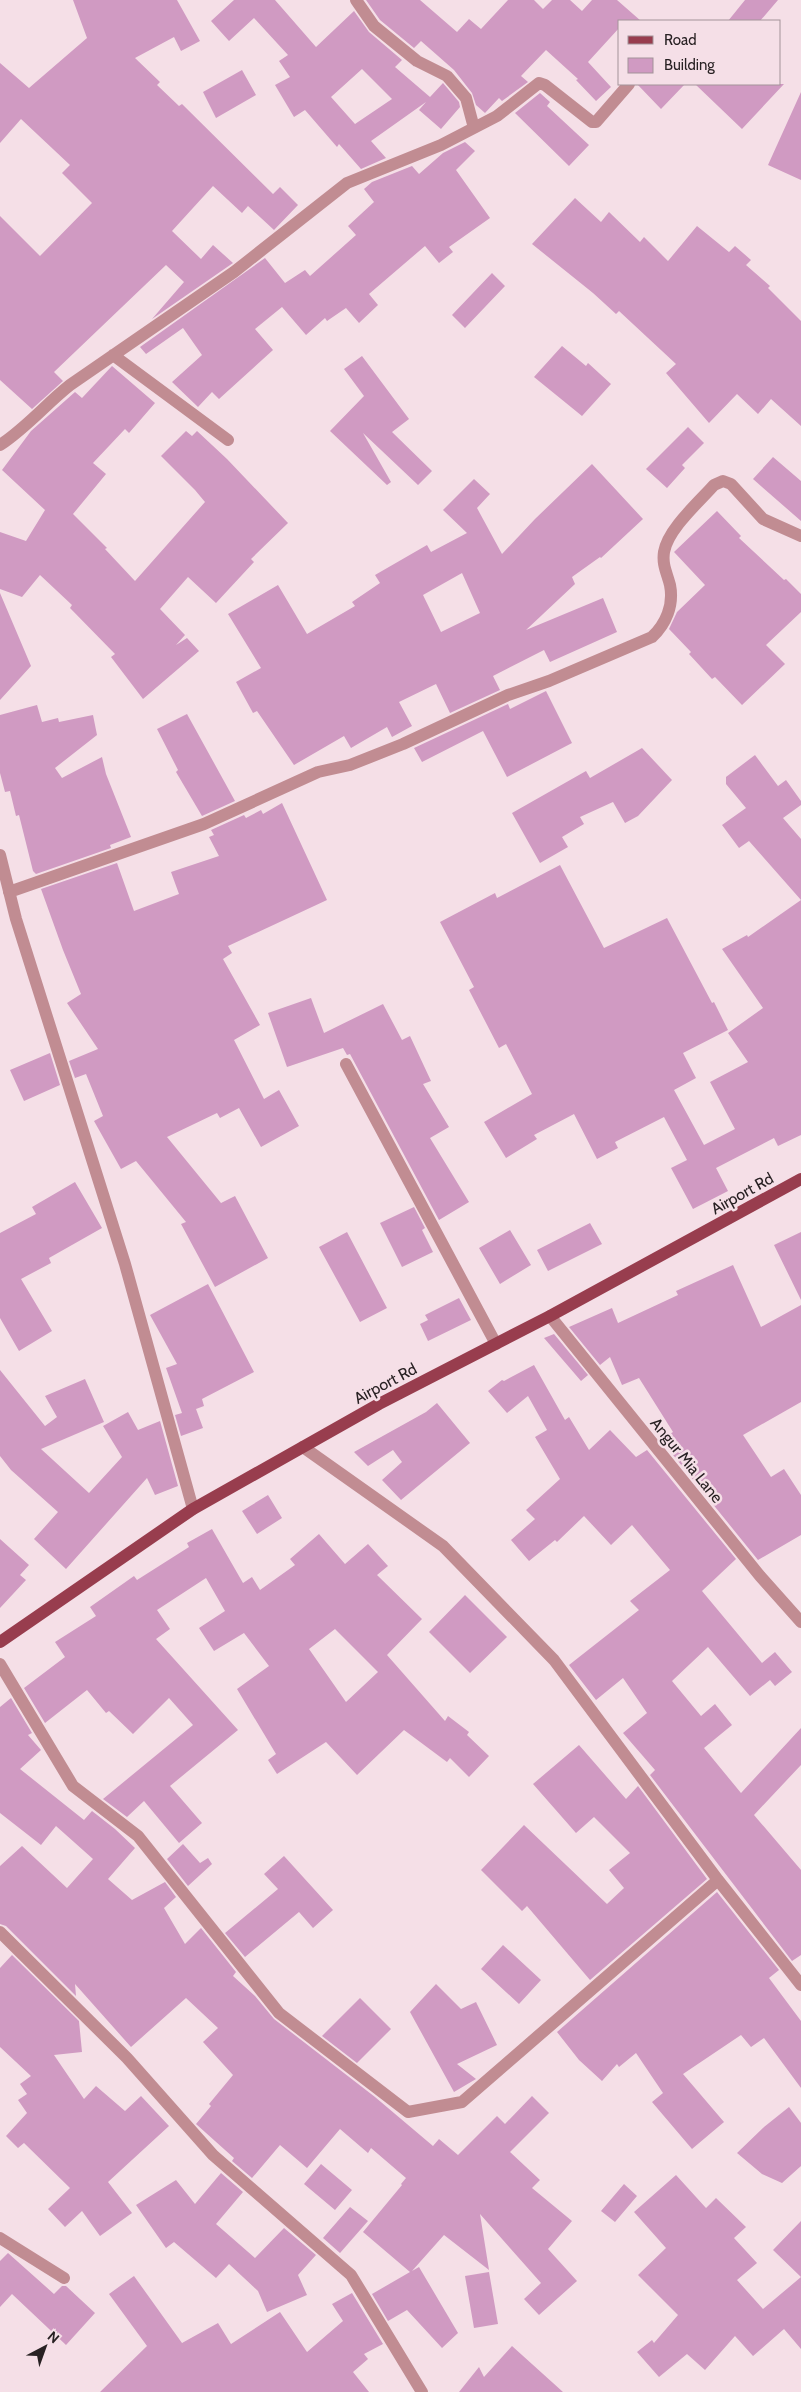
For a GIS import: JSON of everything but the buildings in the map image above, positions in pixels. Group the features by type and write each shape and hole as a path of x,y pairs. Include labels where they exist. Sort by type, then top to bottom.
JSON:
{"main road":[{"name":"Airport Rd","path":"0,1642 193,1508 379,1404 550,1316 801,1179"}],"street":[{"path":"356,0 374,26 417,61 447,76 466,98 474,128"},
{"path":"0,445 13,436 47,403 234,272 347,183 441,145 474,128 497,116 539,84 545,85 589,121 596,122 628,85"},
{"path":"113,355 228,440"},
{"path":"9,892 204,824 318,772 350,765 403,744 508,695 548,681 652,637 662,628 668,614 670,586 663,566 664,550 678,526 714,485 723,481 731,484 763,519 801,536"},
{"path":"0,855 9,892 125,1264 193,1508"},
{"path":"346,1064 496,1344"},
{"name":"Angur Mia Lane","path":"550,1316 754,1569 801,1622"},
{"path":"302,1447 443,1546 549,1655 718,1880 801,1985"},
{"path":"0,1664 74,1786 138,1836 278,2013 408,2112 462,2102 718,1880"},
{"path":"0,1932 127,2058 213,2155 351,2275 422,2392"},
{"path":"0,2238 64,2278"}]}
